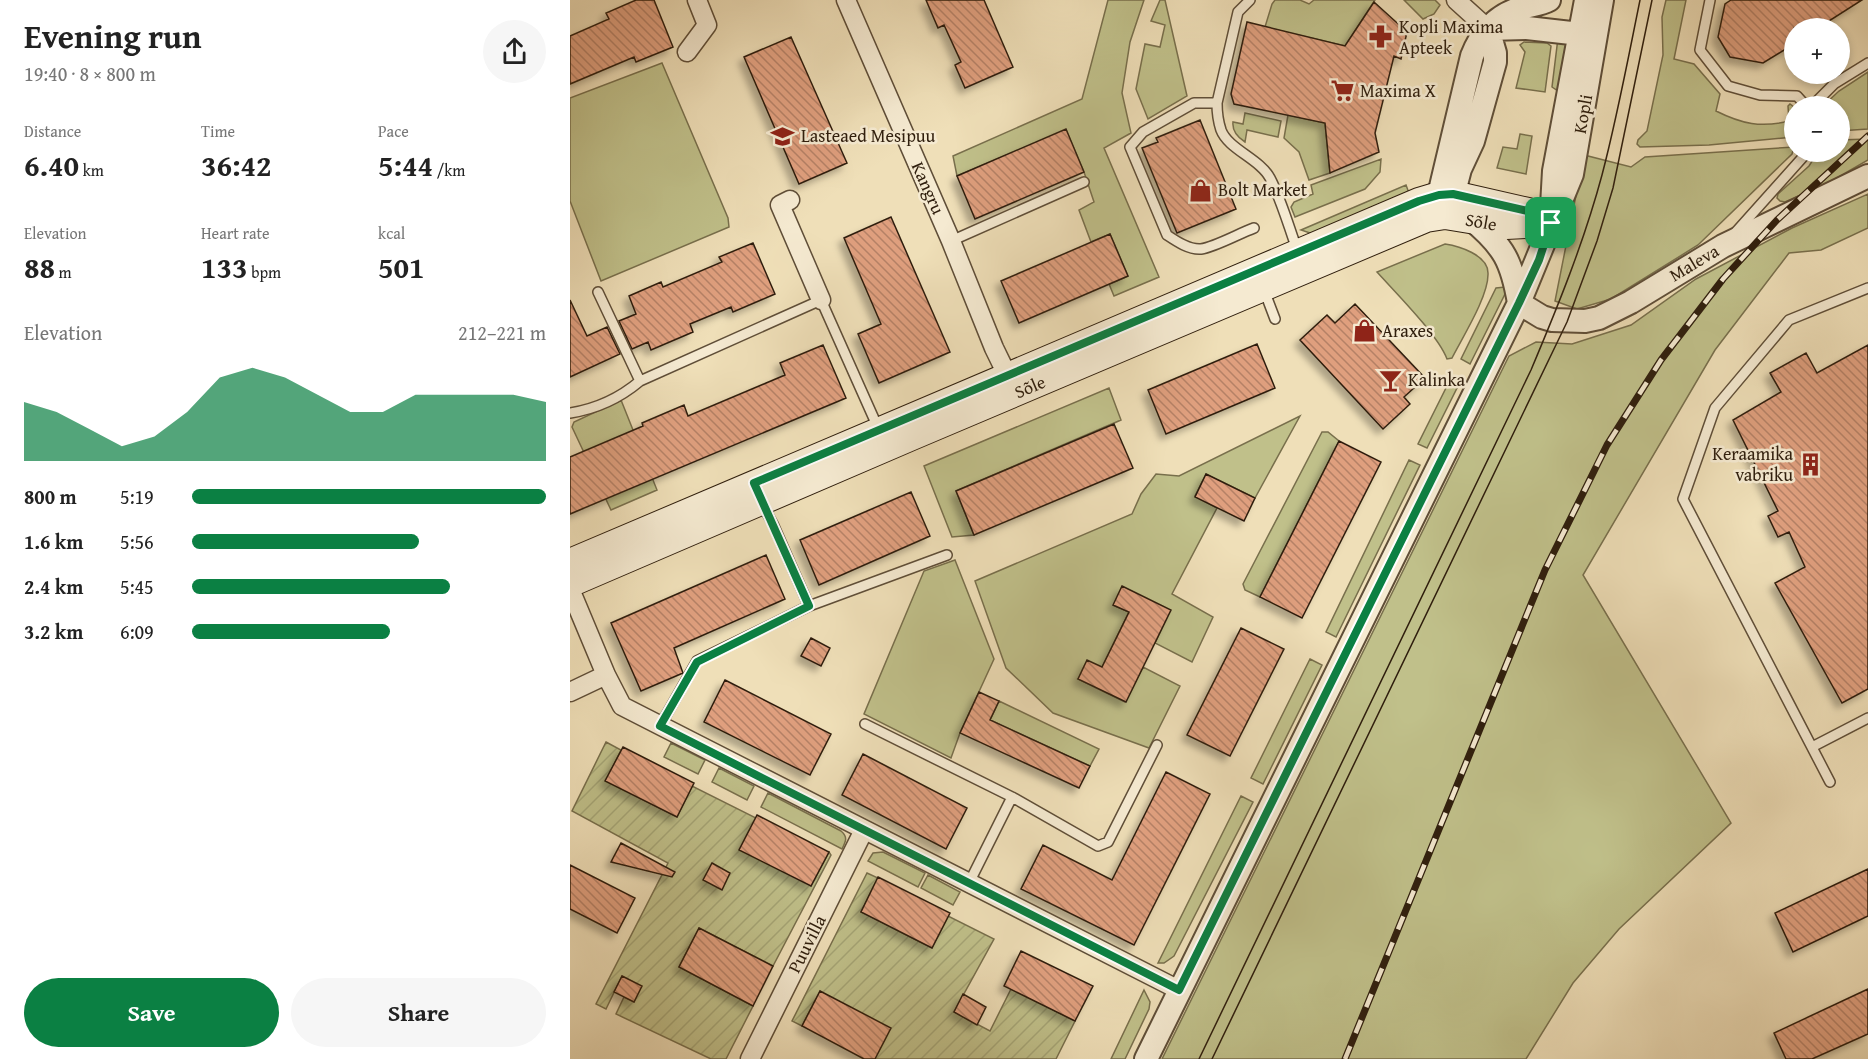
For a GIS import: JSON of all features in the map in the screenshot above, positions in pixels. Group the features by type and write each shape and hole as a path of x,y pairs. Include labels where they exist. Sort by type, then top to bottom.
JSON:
{"main road":[{"name":"Sõle","path":"1259,279 1298,252 1419,201 1528,211 1551,223"},
{"name":"Sõle","path":"1446,202 1471,219 1506,226 1551,223"},
{"name":"Sõle","path":"570,562 758,493 1259,279 1426,219 1446,202"},
{"name":"Sõle","path":"570,586 879,430 1011,385"}],"street":[{"path":"687,52 707,25 697,0"},
{"name":"Kangru","path":"846,0 1011,385"},
{"path":"1456,0 1488,28 1527,28 1590,14"},
{"path":"1446,202 1472,56 1477,43 1488,28 1505,13 1546,2 1590,14"},
{"name":"Kopli","path":"1146,1059 1539,260 1551,223 1554,171 1590,14"},
{"name":"Maleva","path":"1519,303 1552,321 1585,321 1599,318 1631,302 1723,246 1868,176"},
{"path":"790,200 780,205 821,300"},
{"path":"1471,219 1504,252 1514,276 1519,303"},
{"path":"570,586 606,675 622,706 1179,990"},
{"path":"570,692 606,675"},
{"name":"Puuvilla","path":"750,1059 864,830"}],"lane":[{"path":"1250,0 1238,12 1217,103 1221,132 1242,153 1260,166 1269,177 1298,252"},
{"path":"1710,0 1700,50 1728,86 1760,95 1797,96"},
{"path":"1822,96 1834,84 1868,63"},
{"path":"1213,103 1194,102 1143,132 1130,147 1167,235 1175,241 1201,249 1254,228"},
{"path":"1723,246 1799,162"},
{"path":"951,241 1084,182"},
{"path":"1259,279 1275,319"},
{"path":"1830,782 1683,499 1715,408 1789,320 1868,288"},
{"path":"598,292 640,381"},
{"path":"570,413 623,395 640,381 821,300 879,430"},
{"path":"758,493 809,606"},
{"path":"660,726 697,662 809,606 947,555"},
{"path":"1812,747 1868,718"},
{"path":"865,724 1012,797 1098,846 1108,842 1157,745"},
{"path":"969,883 1012,797"}],"green space":[{"path":"1108,0 1144,0 1130,42 1122,93 1131,133 1104,148 1159,277 1114,296 1109,284 1128,276 1110,234 1091,242 1079,210 1094,202 1066,130 957,176 953,156 1082,99"},
{"path":"1160,0 1165,0 1187,96 1148,119 1136,89 1145,44 1160,47 1165,25 1151,21"},
{"path":"1275,0 1300,0 1309,4 1314,0 1375,0 1345,46 1265,27"},
{"path":"1404,0 1435,0 1440,5 1434,14 1423,19"},
{"path":"1666,0 1686,0 1674,59 1694,64 1720,94 1716,111 1752,124 1784,122 1784,138 1709,145 1640,147 1637,144 1638,140 1647,131 1663,55 1662,17"},
{"path":"1558,38 1569,44 1558,91 1552,87"},
{"path":"1524,42 1547,43 1551,46 1545,92 1516,88 1525,52 1520,45"},
{"path":"662,63 728,218 729,227 601,281 570,201 570,98"},
{"path":"1868,72 1868,129 1850,130 1850,96 1834,96"},
{"path":"1245,113 1281,121 1278,137 1247,130 1245,142 1242,140 1234,131 1233,122 1243,124"},
{"path":"1288,115 1325,123 1330,173 1309,180 1299,152 1284,138"},
{"path":"1520,134 1532,136 1526,174 1497,168 1503,147 1517,149"},
{"path":"1868,139 1868,160 1830,182 1785,202 1777,198 1778,194 1812,162 1850,162 1850,140"},
{"path":"1784,148 1784,162 1698,245 1611,299 1577,309 1555,301 1584,155 1631,167 1645,157"},
{"path":"1381,159 1380,172 1365,189 1295,217 1291,207 1294,202 1313,194 1311,185"},
{"path":"1406,185 1409,193 1320,232 1310,233 1301,230"},
{"path":"1868,194 1868,228 1821,250 1789,253 1715,350 1583,575 1731,823 1619,929 1573,983 1526,1059 1162,1059 1509,356 1536,342 1572,344 1631,325 1696,279 1792,228"},
{"path":"1445,244 1465,249 1478,256 1487,267 1488,273 1484,293 1474,317 1452,358 1447,359 1426,326 1377,272"},
{"path":"1505,287 1505,294 1470,364 1461,359 1496,288"},
{"path":"1448,384 1457,388 1427,448 1418,444"},
{"path":"1109,388 1121,420 956,491 974,535 952,537 924,466"},
{"path":"621,400 657,490 611,510 572,427 574,422"},
{"path":"1300,416 1255,498 1206,474 1195,496 1217,508 1172,594 1213,617 1192,662 1155,643 1170,610 1113,605 1129,612 1102,667 1078,679 1125,702 1143,667 1180,686 1149,748 1053,713 1006,668 975,581 1132,514 1141,494 1156,474 1179,476"},
{"path":"1322,432 1328,432 1339,441 1260,597 1245,590 1243,584"},
{"path":"1409,460 1420,465 1336,637 1326,632"},
{"path":"955,560 994,659 951,758 864,714 924,571"},
{"path":"1310,659 1322,665 1263,784 1251,778"},
{"path":"999,701 1099,749 1090,766 990,720"},
{"path":"606,742 621,750 606,781 677,817 692,786 756,818 811,886 829,852 831,855 773,966 699,928 679,967 753,1006 726,1059 711,1059 616,1014 624,997 634,1002 641,986 622,976 606,1009 596,1004 668,863 572,811"},
{"path":"671,743 705,760 698,774 664,757"},
{"path":"719,768 754,786 747,800 712,782"},
{"path":"768,793 841,831 846,839 842,849 761,807"},
{"path":"1241,796 1253,802 1174,956 1164,963 1158,963"},
{"path":"883,852 925,873 918,887 868,861 873,853"},
{"path":"867,873 878,878 861,912 932,948 948,916 994,939 954,1012 990,1031 1011,989 1075,1021 1056,1059 875,1059 820,991 802,1026 792,1021"},
{"path":"928,875 960,892 953,905 921,888"},
{"path":"1144,990 1150,1002 1149,1009 1125,1059 1111,1059"}],"building":[{"path":"636,0 654,0 673,47 636,62 634,57 570,84 570,36 609,19 606,13"},
{"path":"926,0 984,0 1013,67 965,88 955,65 961,62 944,25 938,28"},
{"path":"1731,0 1862,0 1834,18 1784,18 1784,50 1763,63 1730,57 1718,37 1725,4"},
{"path":"1374,2 1407,32 1401,59 1394,56 1375,133 1379,152 1330,173 1325,123 1234,104 1231,94 1247,22 1345,46"},
{"path":"791,37 847,163 799,184 744,57"},
{"path":"1200,120 1236,209 1177,233 1142,148 1158,142 1156,138"},
{"path":"1066,129 1084,172 975,219 957,176"},
{"path":"891,217 950,352 879,383 858,334 881,324 844,238"},
{"path":"1110,234 1128,276 1019,323 1001,281"},
{"path":"753,243 775,294 733,312 731,307 690,324 693,332 651,350 648,342 632,349 619,321 636,314 629,296 661,282 663,287 722,262 719,257"},
{"path":"570,300 587,336 607,327 620,354 570,377"},
{"path":"1355,304 1425,378 1404,397 1410,404 1383,429 1300,340 1327,315 1335,323"},
{"path":"1257,344 1275,388 1166,434 1148,390"},
{"path":"823,345 846,398 570,514 570,457 643,426 642,423 684,405 688,416 785,375 780,363"},
{"name":"Keraamika vabriku","path":"1868,345 1868,689 1842,703 1775,583 1805,567 1789,532 1778,537 1768,516 1778,511 1733,420 1781,392 1770,373 1806,353 1817,373"},
{"path":"1114,424 1133,468 974,535 956,491"},
{"path":"1339,441 1381,462 1302,618 1260,597"},
{"path":"1206,474 1255,498 1244,521 1195,497"},
{"path":"911,492 930,536 819,585 800,540"},
{"path":"766,555 785,599 674,648 683,673 641,691 611,623"},
{"path":"1122,586 1171,610 1126,702 1078,679 1087,660 1102,667 1129,612 1113,605"},
{"path":"1241,628 1284,649 1230,756 1187,735"},
{"path":"811,638 830,648 821,666 801,656"},
{"path":"725,680 831,734 810,775 704,722"},
{"path":"979,692 999,701 990,720 1090,766 1079,788 960,733"},
{"path":"623,747 694,783 677,817 605,781"},
{"path":"863,754 967,808 946,849 842,795"},
{"path":"1166,772 1210,794 1134,945 1021,889 1043,845 1112,880"},
{"path":"757,815 829,852 811,886 739,850"},
{"path":"621,843 675,872 672,877 611,862"},
{"path":"712,863 730,873 722,890 703,880"},
{"path":"570,865 635,898 617,933 570,909"},
{"path":"1868,869 1868,916 1793,952 1775,913"},
{"path":"878,877 950,913 932,948 861,912"},
{"path":"699,928 773,966 753,1006 679,967"},
{"path":"1021,951 1093,986 1075,1021 1004,986"},
{"path":"622,976 642,986 634,1002 614,992"},
{"path":"1868,989 1868,1034 1812,1059 1786,1059 1774,1033"},
{"path":"820,991 891,1028 875,1059 864,1059 802,1026"},
{"path":"963,994 986,1007 977,1025 954,1012"}],"tram line":[{"path":"1199,1059 1541,346 1570,274 1595,200 1613,132 1640,0"},
{"path":"1212,1059 1567,322 1597,241 1613,188 1652,0"}],"railway":[{"path":"1345,1059 1545,570 1607,445 1661,360 1723,279 1777,220 1868,136"}],"place":[{"name":"Kopli Maxima Apteek","path":"1381,37"},
{"name":"Maxima X","path":"1342,91"},
{"name":"Lasteaed Mesipuu","path":"783,136"},
{"name":"Bolt Market","path":"1200,190"},
{"name":"Araxes","path":"1364,331"},
{"name":"Kalinka","path":"1390,380"},
{"name":"Keraamika vabriku","path":"1811,464"}],"route":[{"path":"1453,194 1528,211 1551,223 1539,260 1519,303 1179,990 660,726 697,662 809,606 754,483 1419,201 1439,195 1453,194"}]}
